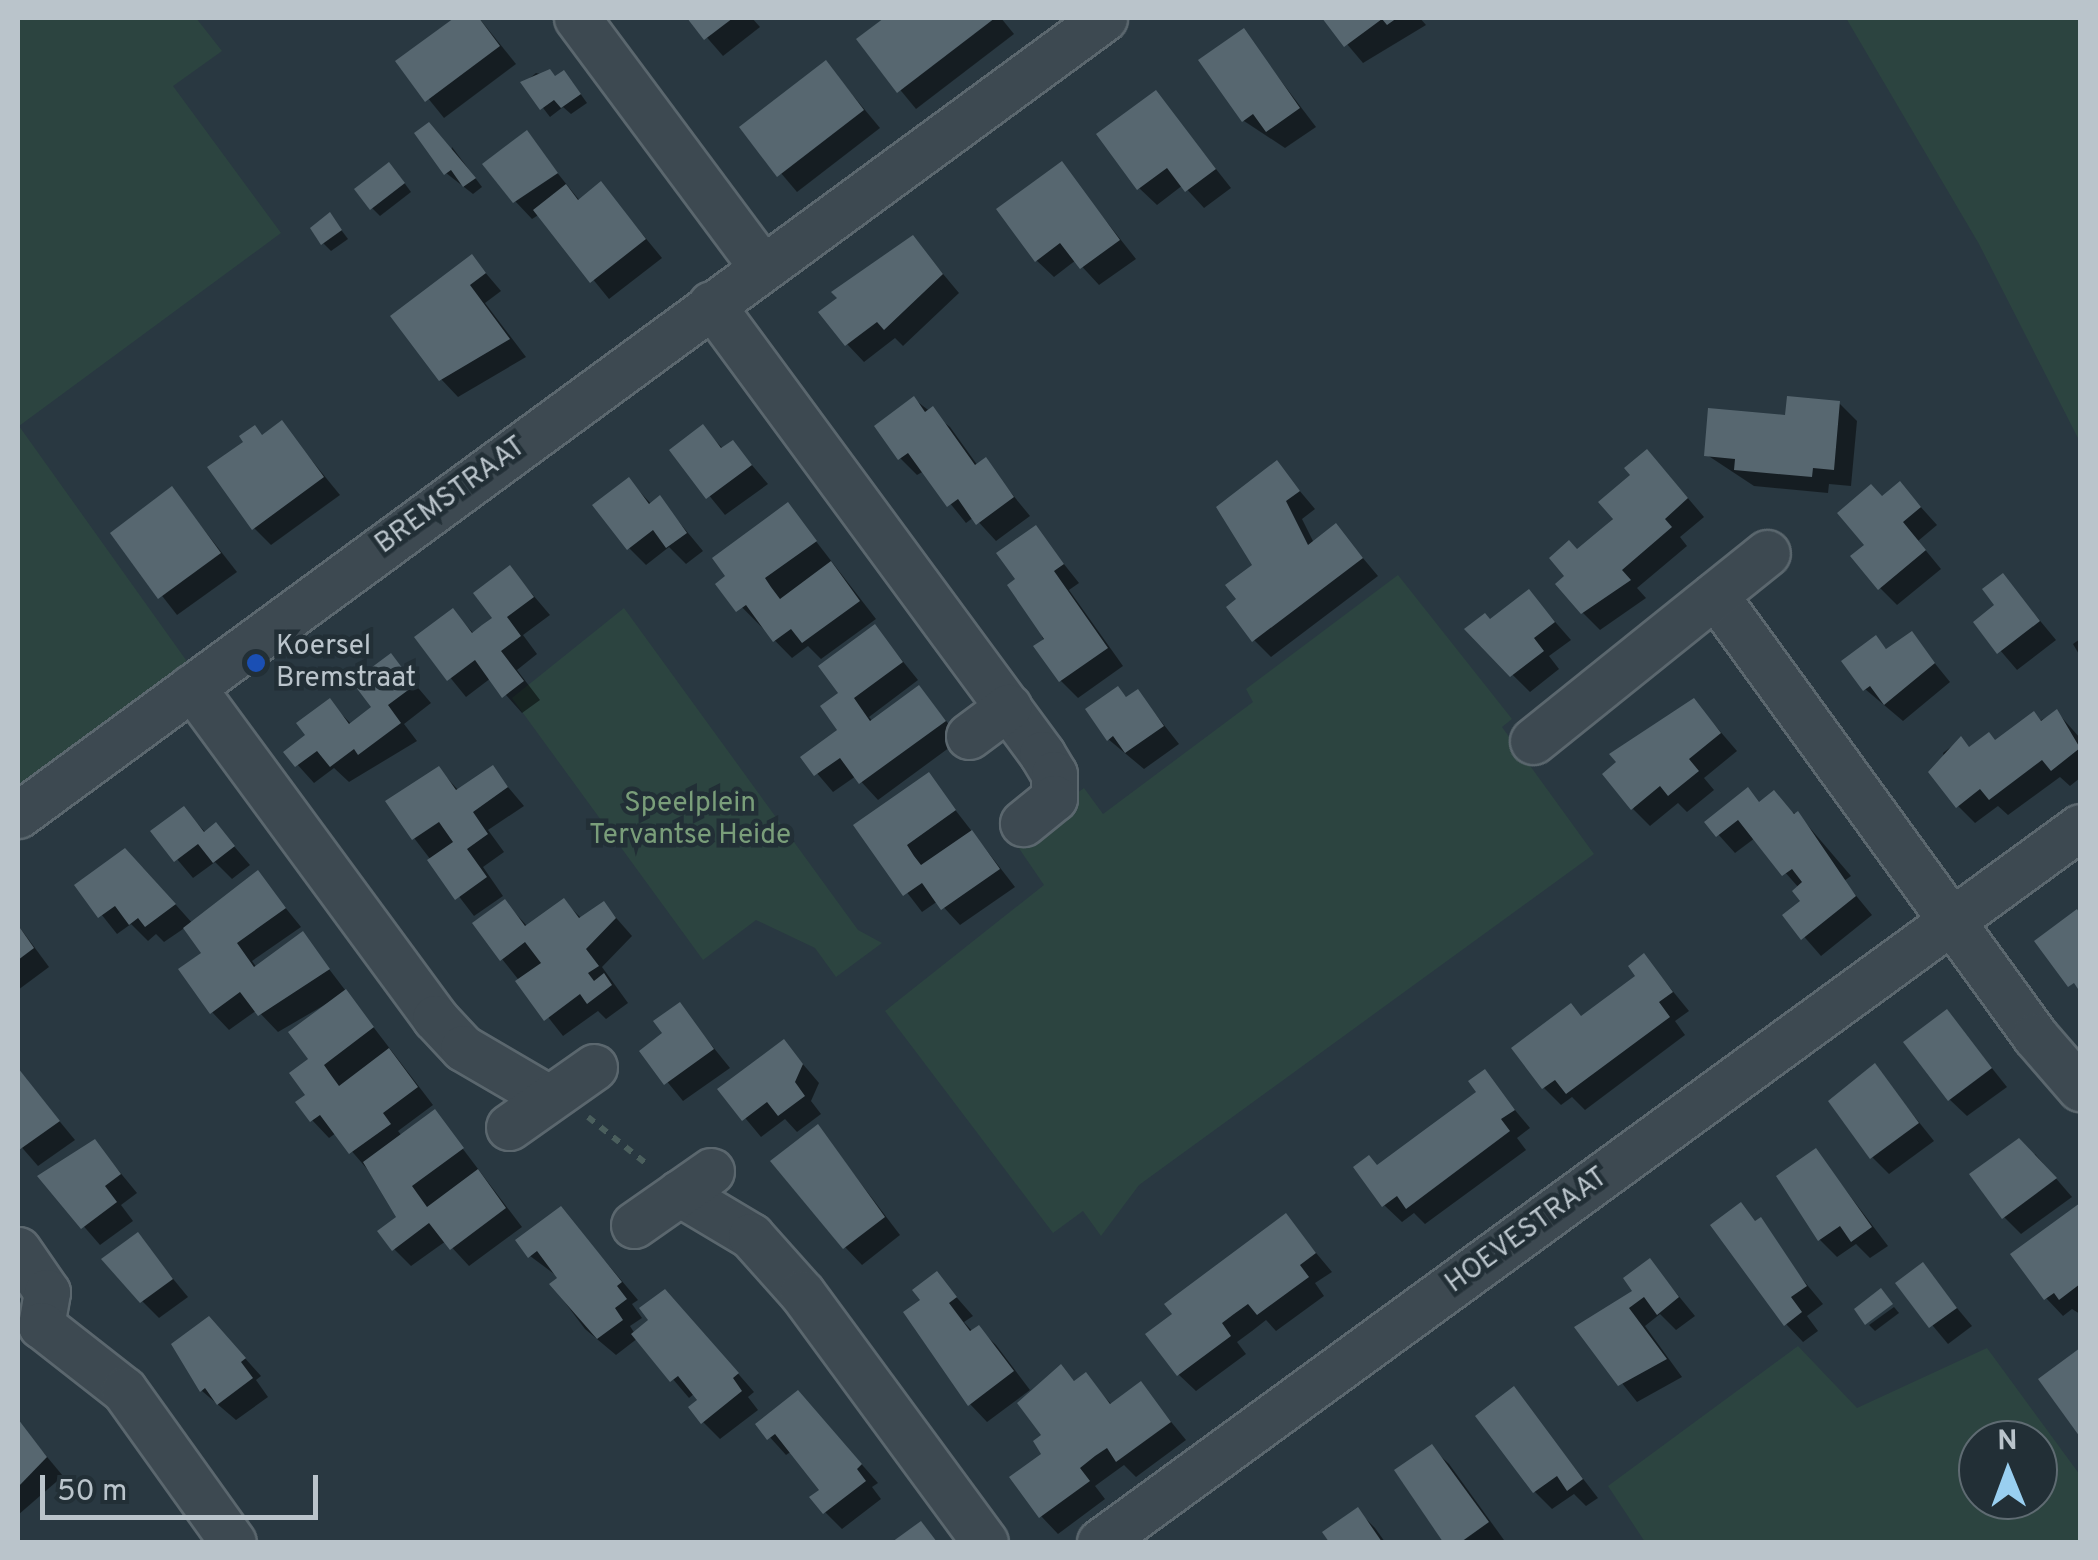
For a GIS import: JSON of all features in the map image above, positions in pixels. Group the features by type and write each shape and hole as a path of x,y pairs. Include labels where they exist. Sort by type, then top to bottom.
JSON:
{"street":[{"path":"577,18 761,266"},
{"name":"BREMSTRAAT","path":"18,815 761,266 1104,18"},
{"path":"711,304 1054,774 1054,798 1023,823"},
{"path":"1533,741 1767,554"},
{"path":"1716,594 2080,1088"},
{"path":"192,688 436,1018 463,1048 547,1098"},
{"path":"969,736 1008,707"},
{"name":"HOEVESTRAAT","path":"1100,1542 2080,828"},
{"path":"509,1126 594,1068"},
{"path":"634,1225 695,1182 802,1293 986,1542"},
{"path":"18,1250 47,1292 29,1333 124,1390 234,1542"}],"path":[{"path":"547,1098 568,1102 695,1182"}],"green space":[{"path":"18,18 196,18 222,51 173,86 281,233 19,426 191,667 18,795"},
{"path":"1846,18 2080,18 2080,442 1979,244"},
{"path":"1398,575 1512,719 1502,727 1594,854 1139,1185 1101,1236 1083,1211 1053,1233 885,1011 1044,885 1014,841 1023,833 1084,788 1103,814 1253,702 1246,689"},
{"name":"Speelplein Tervantse Heide","path":"624,608 858,930 882,943 836,977 815,948 756,920 703,960 512,698"},
{"path":"1798,1346 1857,1408 1987,1348 2040,1420 1958,1420 1958,1520 2058,1520 2058,1445 2080,1475 2080,1542 1645,1542 1608,1486"}],"building":[{"path":"454,18 479,18 500,46 425,102 395,61"},
{"path":"687,18 733,18 704,40"},
{"path":"884,18 995,18 897,93 856,39"},
{"path":"1322,18 1397,18 1387,25 1382,19 1344,47"},
{"path":"1244,28 1300,108 1266,132 1253,114 1242,122 1198,60"},
{"path":"826,60 864,110 777,177 739,127"},
{"path":"550,69 555,76 564,70 581,94 561,108 554,100 540,110 520,82"},
{"path":"1156,90 1216,169 1185,192 1167,168 1137,190 1096,134"},
{"path":"429,122 476,178 463,187 451,170 444,175 414,133"},
{"path":"527,130 558,173 513,203 482,164"},
{"path":"1062,161 1120,240 1080,269 1060,243 1035,262 996,209"},
{"path":"389,162 405,183 370,210 354,189"},
{"path":"601,181 646,239 590,283 533,210 566,184 578,200"},
{"path":"330,212 342,230 321,245 310,228"},
{"path":"913,235 943,274 884,330 877,322 845,346 818,312 837,298 831,292"},
{"path":"472,254 486,273 470,285 510,339 439,381 390,316"},
{"path":"914,396 925,412 933,406 975,465 986,457 1014,497 976,525 958,499 947,507 908,453 898,460 874,426"},
{"path":"1787,396 1840,401 1834,470 1813,468 1812,477 1734,470 1735,459 1704,456 1708,408 1785,415"},
{"path":"282,420 324,477 252,530 207,467 243,442 239,436 255,425 262,435"},
{"path":"703,424 721,448 733,440 752,465 706,499 669,450"},
{"path":"1647,449 1688,498 1665,519 1672,527 1622,570 1631,580 1581,614 1555,584 1564,576 1549,558 1569,540 1577,549 1613,519 1598,502 1630,475 1624,468"},
{"path":"1277,460 1300,491 1286,501 1308,545 1336,523 1363,558 1252,642 1226,607 1236,599 1225,585 1252,565 1216,507"},
{"path":"629,477 649,504 660,495 687,533 666,548 653,530 627,550 592,505"},
{"path":"1900,481 1921,507 1903,522 1926,550 1878,590 1850,556 1864,545 1837,513 1871,484 1882,496"},
{"path":"172,486 221,553 158,599 110,533"},
{"path":"788,502 817,541 765,578 771,587 780,599 831,561 860,601 802,643 791,629 773,642 746,605 736,612 715,584 725,576 712,558"},
{"path":"1036,525 1064,564 1054,571 1108,648 1059,682 1033,646 1044,639 1007,585 1015,579 996,553"},
{"path":"510,565 534,597 507,617 521,636 501,651 524,681 502,698 475,660 447,681 414,637 453,608 472,633 492,618 473,593"},
{"path":"2003,573 2040,621 1997,654 1973,622 1994,605 1982,589"},
{"path":"1529,589 1555,622 1534,638 1544,651 1510,677 1464,629 1485,613 1490,619"},
{"path":"875,624 903,662 854,698 870,721 919,685 946,721 859,784 840,758 814,776 800,757 837,730 820,706 838,693 818,666"},
{"path":"1912,631 1935,663 1884,705 1870,686 1863,691 1841,661 1876,635 1886,649"},
{"path":"391,653 415,685 388,705 401,723 358,755 354,749 330,767 317,751 295,767 283,752 305,735 296,723 330,698 349,724 371,707 352,682"},
{"path":"1118,686 1126,697 1138,689 1164,726 1125,753 1113,736 1107,741 1085,709"},
{"path":"1694,698 1721,733 1689,759 1699,771 1668,796 1660,786 1631,810 1602,774 1616,762 1609,754"},
{"path":"2057,709 2080,748 2051,771 2042,760 1989,800 1980,789 1956,808 1928,772 1961,736 1969,747 1989,732 1995,740 2034,711 2041,721"},
{"path":"493,765 508,787 473,812 488,834 467,849 487,877 455,900 427,860 453,842 439,822 412,840 385,801 439,766 456,790"},
{"path":"929,772 956,810 907,845 914,856 921,865 972,830 1000,869 941,910 922,883 903,896 853,825"},
{"path":"1748,787 1759,802 1774,790 1794,814 1798,811 1856,896 1801,940 1782,915 1800,901 1792,891 1802,882 1792,869 1782,876 1738,820 1716,837 1704,822"},
{"path":"184,806 204,832 216,822 235,846 213,863 198,844 174,862 150,831"},
{"path":"125,848 176,904 145,927 138,918 129,925 115,906 98,918 74,885"},
{"path":"258,870 286,908 237,943 254,967 303,931 330,969 258,1016 240,992 210,1014 178,969 201,953 183,928"},
{"path":"564,898 579,918 604,901 616,918 586,949 599,966 588,973 594,981 604,973 612,985 587,1004 580,994 544,1021 515,981 541,963 525,942 500,961 472,923 505,899 525,926"},
{"path":"2077,909 2080,992 2074,983 2068,987 2034,941"},
{"path":"18,925 34,948 18,960"},
{"path":"1644,953 1673,992 1659,1002 1670,1017 1566,1094 1555,1080 1542,1089 1511,1048 1571,1003 1581,1016 1635,976 1628,966"},
{"path":"346,989 374,1027 324,1065 339,1086 389,1048 418,1087 383,1113 391,1124 349,1154 320,1115 310,1122 295,1102 305,1095 289,1073 308,1059 288,1032"},
{"path":"680,1002 714,1049 664,1085 639,1051 662,1033 653,1021"},
{"path":"1947,1009 1992,1068 1948,1101 1903,1042"},
{"path":"784,1039 803,1064 795,1082 805,1096 778,1116 767,1102 742,1121 717,1089"},
{"path":"1875,1063 1919,1123 1870,1159 1828,1101"},
{"path":"18,1068 60,1121 19,1150 18,1148"},
{"path":"1485,1069 1515,1110 1501,1119 1510,1131 1406,1209 1397,1196 1382,1207 1353,1167 1369,1155 1377,1165 1476,1092 1468,1081"},
{"path":"435,1109 464,1148 412,1186 427,1207 478,1169 506,1208 450,1250 429,1223 392,1251 377,1231 396,1217 363,1162"},
{"path":"818,1124 885,1217 843,1249 770,1161"},
{"path":"2019,1138 2057,1178 2002,1219 1969,1174"},
{"path":"95,1139 121,1174 105,1186 117,1202 81,1229 37,1176"},
{"path":"1816,1148 1872,1227 1851,1242 1840,1226 1818,1241 1776,1176"},
{"path":"1741,1202 1755,1221 1761,1217 1807,1286 1791,1297 1802,1312 1784,1326 1710,1225"},
{"path":"2080,1203 2080,1284 2059,1300 2054,1293 2044,1300 2010,1254"},
{"path":"561,1206 622,1282 617,1286 627,1299 615,1308 623,1320 597,1339 549,1284 557,1278 537,1251 528,1258 515,1240"},
{"path":"1286,1213 1316,1253 1300,1265 1309,1277 1257,1315 1248,1304 1222,1323 1231,1336 1177,1376 1145,1334 1172,1314 1164,1304"},
{"path":"138,1232 173,1279 140,1303 101,1259"},
{"path":"1650,1258 1679,1297 1657,1315 1644,1297 1629,1308 1667,1359 1618,1386 1574,1327 1632,1291 1623,1278"},
{"path":"1923,1262 1957,1308 1929,1328 1895,1283"},
{"path":"937,1271 957,1297 949,1303 970,1331 979,1325 1014,1371 968,1406 903,1312 920,1300 912,1290"},
{"path":"1881,1288 1893,1304 1865,1325 1854,1309"},
{"path":"665,1289 739,1373 733,1378 742,1391 701,1424 688,1407 697,1400 678,1376 670,1382 631,1334 648,1320 639,1308"},
{"path":"209,1316 246,1358 241,1362 253,1378 217,1405 205,1388 200,1392 171,1344"},
{"path":"2080,1348 2080,1437 2038,1379"},
{"path":"1061,1364 1074,1381 1086,1372 1110,1404 1141,1381 1171,1422 1116,1462 1107,1448 1095,1456 1080,1468 1090,1481 1039,1518 1009,1477 1041,1454 1033,1441 1041,1435 1017,1403"},
{"path":"1514,1386 1583,1479 1567,1491 1557,1476 1533,1493 1475,1416"},
{"path":"798,1390 862,1464 857,1469 866,1481 823,1514 809,1497 819,1490 775,1434 767,1440 755,1424"},
{"path":"18,1419 47,1457 18,1487"},
{"path":"1432,1444 1489,1522 1461,1542 1443,1542 1394,1470"},
{"path":"1358,1507 1382,1542 1329,1542 1322,1532"},
{"path":"921,1521 937,1542 892,1542"}],"place":[{"name":"Koersel Bremstraat","path":"256,663"}]}
